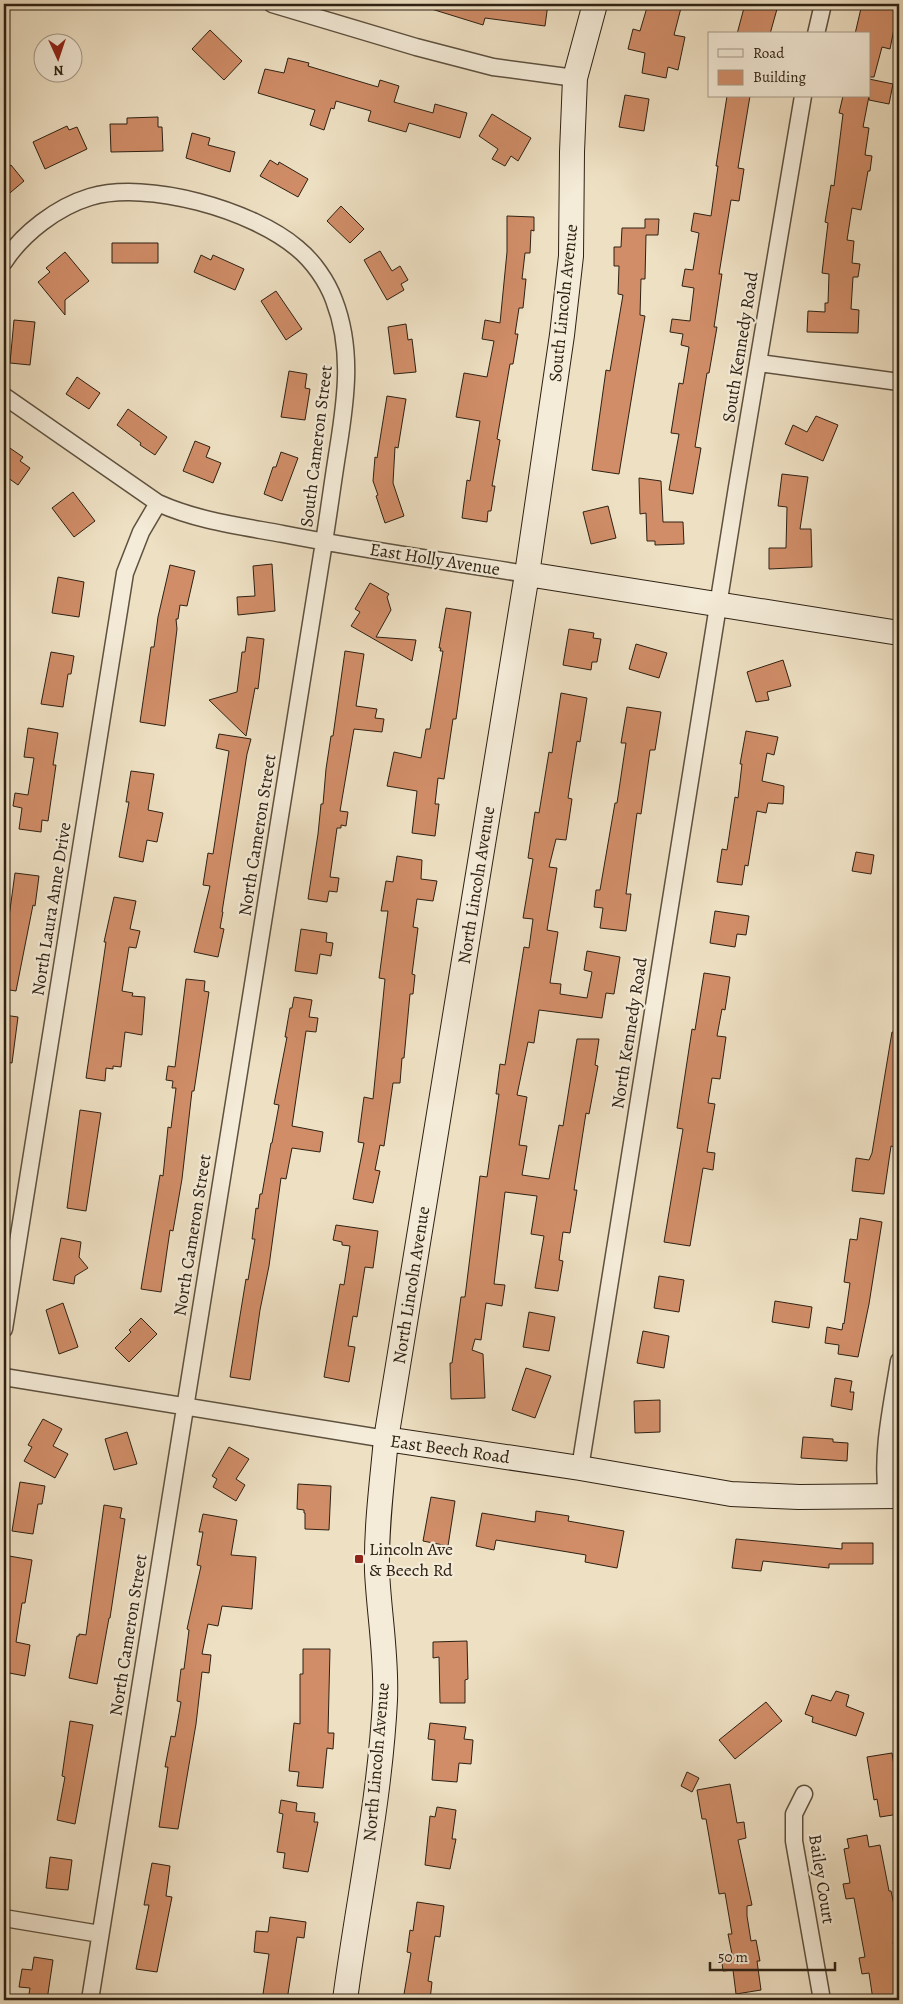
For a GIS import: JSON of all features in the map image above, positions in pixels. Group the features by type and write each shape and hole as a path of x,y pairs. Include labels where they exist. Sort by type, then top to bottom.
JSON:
{"street":[{"path":"272,4 416,47 493,67 575,78"},
{"name":"South Lincoln Avenue","path":"527,574 562,335 571,256 575,78 595,4"},
{"path":"817,32 824,4"},
{"name":"South Kennedy Road","path":"718,604 803,98"},
{"name":"South Cameron Street","path":"4,262 23,238 54,215 70,206 90,197 130,192 176,198 240,216 274,231 298,248 320,274 334,300 347,359 346,395 324,542"},
{"path":"759,363 899,382"},
{"name":"East Holly Avenue","path":"4,396 158,503 202,519 324,542 899,633"},
{"name":"North Laura Anne Drive","path":"4,1329 126,573 141,532 158,503"},
{"name":"North Cameron Street","path":"90,2000 324,542"},
{"name":"North Lincoln Avenue","path":"344,2000 377,1797 385,1699 379,1617 377,1529 386,1439 527,574"},
{"name":"North Kennedy Road","path":"580,1468 718,604"},
{"path":"893,1497 884,1474 888,1431 899,1362"},
{"name":"East Beech Road","path":"4,1377 386,1439 580,1468 731,1494 799,1497 893,1497"},
{"name":"Bailey Court","path":"804,1794 794,1814 794,1841 822,2000"},
{"path":"4,1918 100,1934"}],"building":[{"path":"426,4 548,4 545,26 485,18 483,25 425,7"},
{"path":"648,4 682,4 674,35 685,37 678,70 668,67 666,78 642,73 645,53 628,49 633,29 640,31"},
{"path":"745,4 755,4 777,9 771,32 738,32"},
{"path":"862,4 899,4 890,49 882,47 874,77 870,77 870,32 855,32"},
{"path":"210,30 242,61 224,80 192,49"},
{"path":"288,58 309,63 308,66 378,87 380,80 399,86 394,102 433,113 435,104 467,113 460,138 409,123 406,132 368,121 371,111 336,101 334,109 331,108 324,130 310,125 315,110 258,93 265,69 284,73"},
{"path":"870,79 893,84 889,104 869,100"},
{"path":"625,95 649,99 644,131 619,127"},
{"path":"727,98 750,98 738,168 744,169 739,201 731,200 719,274 722,274 714,327 717,327 709,373 707,373 695,447 701,448 693,494 669,490 679,434 671,433 679,383 683,384 689,347 681,345 683,334 670,332 672,319 690,321 694,288 682,286 685,269 693,270 699,233 691,231 694,213 711,216 718,166 716,166"},
{"path":"843,98 869,98 863,127 869,128 865,155 872,156 870,171 868,171 861,210 852,208 847,240 854,241 852,263 860,264 858,277 853,277 851,309 859,310 858,333 807,332 808,311 825,312 825,303 828,303 829,274 822,273 828,223 825,222 831,185 834,186 843,114 839,113"},
{"path":"492,114 531,138 518,161 511,156 505,166 492,159 498,149 479,136"},
{"path":"158,117 158,127 162,127 163,151 111,152 110,124 127,124 127,118"},
{"path":"67,126 69,130 77,127 87,149 45,169 33,142"},
{"path":"192,133 210,138 208,145 235,152 230,172 186,158"},
{"path":"270,160 278,165 279,162 308,179 298,197 260,176"},
{"path":"11,165 24,181 4,198 4,171"},
{"path":"341,206 364,229 350,243 327,221"},
{"path":"507,216 534,217 534,231 531,230 530,253 525,253 522,279 526,279 523,308 519,308 515,334 518,334 513,364 510,364 497,439 500,440 492,486 495,486 491,511 488,511 487,522 462,518 467,480 470,481 480,421 456,417 464,373 487,377 494,341 482,339 485,320 500,323 507,252"},
{"path":"645,219 659,219 658,235 646,235 645,279 641,279 640,315 645,316 619,474 592,470 606,370 610,371 623,295 618,294 619,266 614,266 614,247 621,247 622,228 645,228"},
{"path":"112,243 158,243 158,263 112,263"},
{"path":"380,251 392,271 400,266 408,280 401,284 404,290 387,300 364,260"},
{"path":"65,252 89,281 65,300 65,315 38,282 50,272 46,268"},
{"path":"201,255 211,260 213,255 244,269 235,290 194,272"},
{"path":"276,291 302,329 286,340 261,301"},
{"path":"14,320 35,322 30,365 10,363"},
{"path":"406,324 408,340 412,339 416,372 394,374 388,327"},
{"path":"289,371 307,374 305,388 310,389 305,420 281,417"},
{"path":"77,377 100,393 89,409 66,394"},
{"path":"387,396 406,399 398,448 395,447 393,483 404,516 385,523 373,481 375,457 377,458"},
{"path":"128,409 167,437 155,455 117,425"},
{"path":"816,416 838,425 823,461 785,444 793,425 807,432"},
{"path":"195,441 210,447 206,457 221,463 213,483 183,471"},
{"path":"4,444 23,457 20,461 30,468 18,485 4,475"},
{"path":"281,452 298,458 282,501 264,494 273,467 276,467"},
{"path":"782,474 808,477 800,529 811,529 812,567 769,569 769,548 786,548 787,507 778,506"},
{"path":"639,478 661,481 663,522 683,522 684,544 655,545 655,541 647,541 646,513 640,514"},
{"path":"73,492 95,521 74,537 52,508"},
{"path":"608,506 616,538 591,544 583,512"},
{"path":"272,564 275,611 238,615 237,597 255,596 253,566"},
{"path":"170,565 195,571 187,606 180,605 178,619 176,619 177,629 165,726 140,722 151,647 154,647 158,617"},
{"path":"58,577 84,582 79,617 52,613"},
{"path":"370,583 389,594 387,597 391,610 376,637 416,640 412,661 351,626 360,612 355,609"},
{"path":"446,608 471,612 456,719 453,719 444,779 438,778 435,804 439,804 435,836 412,833 417,791 387,786 394,752 421,758 426,729 430,729 443,651 440,651 441,648 439,648"},
{"path":"569,629 594,633 593,638 601,639 597,662 592,662 591,670 563,665"},
{"path":"247,637 264,639 258,689 255,688 246,736 209,700 237,692 242,652 245,652"},
{"path":"636,644 667,653 659,678 629,669"},
{"path":"345,651 364,654 356,706 377,709 375,718 384,719 382,732 354,729 340,811 348,812 346,826 341,825 341,828 337,828 330,877 339,878 337,892 329,891 327,902 308,899"},
{"path":"51,652 74,656 71,674 68,674 63,707 41,704"},
{"path":"783,660 791,686 767,692 769,700 756,702 747,672"},
{"path":"561,693 587,698 580,742 577,741 568,798 572,799 566,840 556,839 549,867 557,868 547,930 558,932 550,983 561,984 560,994 587,998 592,972 584,970 587,951 620,957 614,994 606,993 602,1018 539,1010 534,1043 528,1042 517,1095 527,1097 519,1145 527,1146 522,1175 549,1179 559,1125 563,1126 577,1039 599,1039 595,1065 598,1066 589,1114 586,1113 574,1190 577,1190 570,1233 563,1232 559,1260 563,1261 558,1291 535,1288 544,1236 531,1234 537,1196 505,1192 494,1284 505,1285 502,1306 486,1303 481,1340 475,1339 472,1350 483,1354 485,1398 451,1399 450,1363 452,1363 461,1297 465,1297 480,1176 487,1177 499,1094 496,1094 500,1064 505,1065 524,947 529,948 533,919 523,918 533,859 528,858 535,812 539,813 549,752 552,753"},
{"path":"627,707 661,712 655,750 650,750 641,814 637,813 626,894 631,894 626,931 600,928 603,908 594,907 596,890 600,890 615,803 617,803 626,743 621,743"},
{"path":"28,728 58,733 53,765 56,765 48,821 42,820 41,832 19,829 22,808 13,806 15,793 28,795 34,758 24,757"},
{"path":"746,731 778,737 774,755 767,753 762,781 784,786 783,804 768,803 766,813 757,811 748,866 745,865 742,885 717,882 722,849 727,850 735,797 738,798 742,764 740,764"},
{"path":"219,734 251,739 222,912 220,928 224,929 218,957 194,952 210,886 203,885 208,853 213,854 229,751 216,748"},
{"path":"131,771 154,774 148,810 163,813 157,842 147,840 143,862 119,857 129,802 126,802"},
{"path":"856,852 874,855 871,874 852,871"},
{"path":"397,856 422,860 421,879 437,881 433,901 417,899 413,927 418,928 412,974 415,975 413,994 410,994 404,1058 402,1058 400,1083 393,1083 384,1146 380,1145 375,1170 380,1171 373,1203 353,1199 364,1143 358,1142 364,1097 373,1099 385,979 379,978 388,911 381,911 386,881 393,882"},
{"path":"15,873 39,876 35,906 33,905 16,991 4,989 4,939 6,939"},
{"path":"114,897 136,901 130,929 140,931 136,948 129,947 122,991 133,993 132,996 145,997 142,1035 125,1032 121,1067 113,1066 113,1069 106,1068 105,1081 86,1078 106,942 104,942"},
{"path":"715,911 749,916 746,935 737,934 735,947 710,943"},
{"path":"301,929 327,933 326,942 333,943 331,956 320,954 317,974 295,971"},
{"path":"704,973 730,977 725,1010 722,1009 717,1036 726,1037 720,1079 712,1078 708,1103 715,1104 707,1152 715,1153 713,1170 703,1168 690,1246 664,1242 683,1129 677,1128 692,1029 695,1030"},
{"path":"186,979 205,981 204,991 209,992 194,1091 192,1091 182,1179 173,1231 170,1230 161,1292 141,1289 160,1175 163,1176 168,1127 171,1128 176,1088 172,1088 173,1081 166,1080 168,1066 175,1067"},
{"path":"294,997 312,1000 309,1017 318,1018 316,1032 306,1031 292,1126 323,1132 320,1152 292,1148 286,1179 281,1178 250,1380 230,1377 246,1279 248,1280 255,1239 252,1239 256,1208 258,1209 260,1194 262,1194 279,1105 274,1104 287,1037 285,1037 290,1008 292,1008"},
{"path":"4,1015 18,1017 12,1063 4,1062"},
{"path":"892,1032 899,1033 899,1119 895,1147 891,1146 884,1194 852,1191 856,1158 869,1160 872,1153"},
{"path":"80,1110 101,1113 86,1211 67,1208"},
{"path":"860,1218 882,1222 869,1304 858,1357 838,1354 839,1345 825,1343 827,1327 842,1330 844,1324 850,1283 844,1282 850,1239 857,1240"},
{"path":"336,1225 378,1231 373,1268 365,1267 357,1317 353,1316 348,1346 355,1347 349,1382 324,1377 340,1284 344,1285 350,1246 342,1245 342,1242 333,1240"},
{"path":"61,1238 81,1242 79,1257 88,1268 75,1276 74,1284 53,1280"},
{"path":"659,1276 684,1280 679,1312 654,1308"},
{"path":"775,1301 812,1307 809,1328 772,1322"},
{"path":"63,1303 78,1347 59,1354 46,1310"},
{"path":"529,1312 555,1317 549,1351 523,1347"},
{"path":"141,1318 157,1334 129,1362 115,1348 131,1332 129,1330"},
{"path":"643,1331 669,1336 664,1368 637,1363"},
{"path":"526,1368 551,1376 535,1418 512,1410"},
{"path":"835,1378 852,1381 850,1392 854,1392 852,1410 831,1406"},
{"path":"660,1400 660,1432 635,1433 634,1401"},
{"path":"43,1419 62,1429 53,1446 68,1454 55,1478 24,1461 32,1447 28,1445"},
{"path":"127,1432 137,1464 114,1470 105,1439"},
{"path":"803,1437 833,1439 833,1442 848,1443 847,1461 801,1458"},
{"path":"229,1447 249,1459 236,1479 245,1485 236,1501 213,1487 217,1479 212,1476"},
{"path":"20,1482 45,1486 42,1504 38,1504 33,1534 12,1531"},
{"path":"298,1484 331,1486 329,1530 305,1529 304,1510 297,1509"},
{"path":"431,1497 455,1501 448,1546 423,1541"},
{"path":"104,1505 122,1508 120,1518 125,1519 110,1618 97,1684 69,1678 77,1636 79,1634 86,1635"},
{"path":"536,1511 569,1516 568,1521 624,1531 617,1568 585,1562 586,1555 496,1540 494,1550 476,1546 482,1513 535,1522"},
{"path":"203,1514 237,1520 231,1555 256,1557 252,1609 222,1606 218,1626 208,1624 202,1654 211,1655 209,1673 202,1672 196,1724 178,1829 159,1827 168,1767 165,1767 171,1736 175,1737 181,1702 177,1701 181,1669 184,1669 189,1630 187,1629 201,1566 197,1565 203,1532 199,1532"},
{"path":"736,1539 842,1549 842,1543 873,1543 873,1564 829,1564 829,1568 763,1561 761,1571 732,1568"},
{"path":"9,1556 32,1560 25,1603 22,1603 16,1642 30,1645 25,1676 4,1672 4,1590"},
{"path":"467,1641 468,1679 465,1680 465,1703 440,1703 439,1657 433,1658 433,1642"},
{"path":"303,1649 330,1649 328,1733 334,1733 333,1749 327,1748 323,1788 297,1786 299,1772 289,1771 294,1723 300,1724 300,1674 303,1674"},
{"path":"836,1691 849,1695 846,1706 864,1713 856,1736 812,1722 813,1717 805,1714 812,1695 831,1701"},
{"path":"766,1702 782,1721 735,1759 719,1740"},
{"path":"70,1721 93,1725 75,1824 57,1820 65,1777 62,1776"},
{"path":"430,1723 466,1727 464,1739 473,1740 471,1764 459,1763 457,1782 432,1780 435,1740 428,1739"},
{"path":"892,1753 896,1778 899,1778 899,1814 880,1817 877,1799 874,1800 867,1757"},
{"path":"687,1772 699,1778 692,1792 681,1786"},
{"path":"730,1784 737,1823 744,1822 746,1838 738,1840 752,1905 747,1906 747,1916 751,1941 756,1940 760,1961 757,1961 761,1990 736,1994 733,1970 723,1971 721,1955 732,1954 728,1934 732,1934 725,1893 719,1894 706,1819 702,1819 697,1790"},
{"path":"281,1800 297,1803 296,1811 315,1813 314,1822 318,1822 308,1872 283,1868 285,1853 277,1852 283,1814 279,1813"},
{"path":"437,1807 456,1810 452,1839 456,1839 450,1869 425,1865 430,1816 435,1817"},
{"path":"867,1835 869,1847 880,1845 889,1891 891,1891 893,1900 899,1933 896,1934 898,1941 893,1942 898,1968 899,2000 873,2000 869,1973 862,1974 859,1958 865,1957 854,1898 846,1899 843,1884 850,1883 844,1849 849,1848 847,1839"},
{"path":"50,1857 72,1860 68,1890 46,1888"},
{"path":"152,1863 170,1866 166,1896 172,1897 157,1972 136,1969 149,1905 144,1905"},
{"path":"417,1902 444,1906 440,1937 435,1936 428,1981 432,1982 430,2000 403,2000 411,1953 407,1952 410,1930 413,1931"},
{"path":"270,1917 306,1922 304,1938 297,1937 287,2000 265,2000 266,1995 263,1994 269,1954 254,1952 256,1931 268,1932"},
{"path":"34,1957 53,1960 47,2000 28,2000 30,1988 19,1987 22,1969 32,1970"}],"place":[{"name":"Lincoln Ave & Beech Rd","path":"359,1559"}]}
